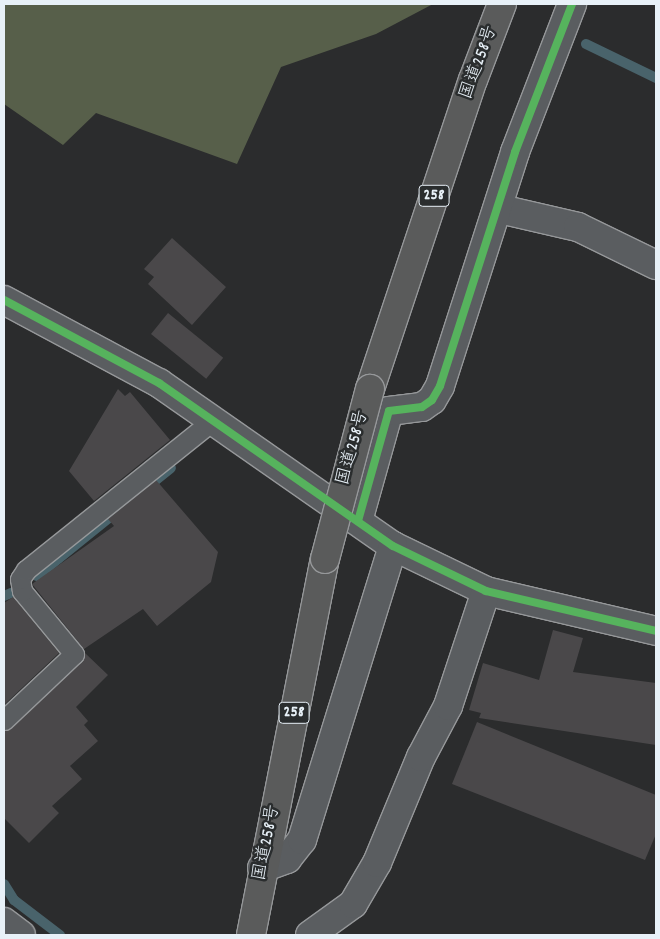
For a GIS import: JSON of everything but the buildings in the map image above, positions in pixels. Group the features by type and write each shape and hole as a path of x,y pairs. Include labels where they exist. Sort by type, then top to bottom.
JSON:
{"highway":[{"name":"国道258号","path":"251,933 262,868 325,559 370,388 473,80 502,4"}],"street":[{"path":"358,521 389,411 422,407 432,400 440,386 500,209 515,152 572,4"},
{"path":"500,209 578,227 656,265"},
{"path":"4,300 159,384 393,546 486,591 656,631"},
{"path":"262,868 287,859 302,840 393,546"},
{"path":"310,935 353,904 377,863 421,757 448,706 486,591"},
{"path":"4,922 21,935"}],"lane":[{"path":"4,720 74,654 22,591 20,579 26,570 213,420"}],"green space":[{"path":"4,4 433,4 376,34 281,67 237,164 96,113 63,145 4,104"}],"waterway":[{"path":"586,44 656,78"},
{"path":"37,576 171,468"},
{"path":"4,596 11,593"},
{"path":"4,884 14,900 60,935"}],"cycle path":[{"path":"358,521 389,411 422,407 432,400 440,386 515,152 572,4"},
{"path":"4,300 159,383 393,546 486,591 656,631"}]}
